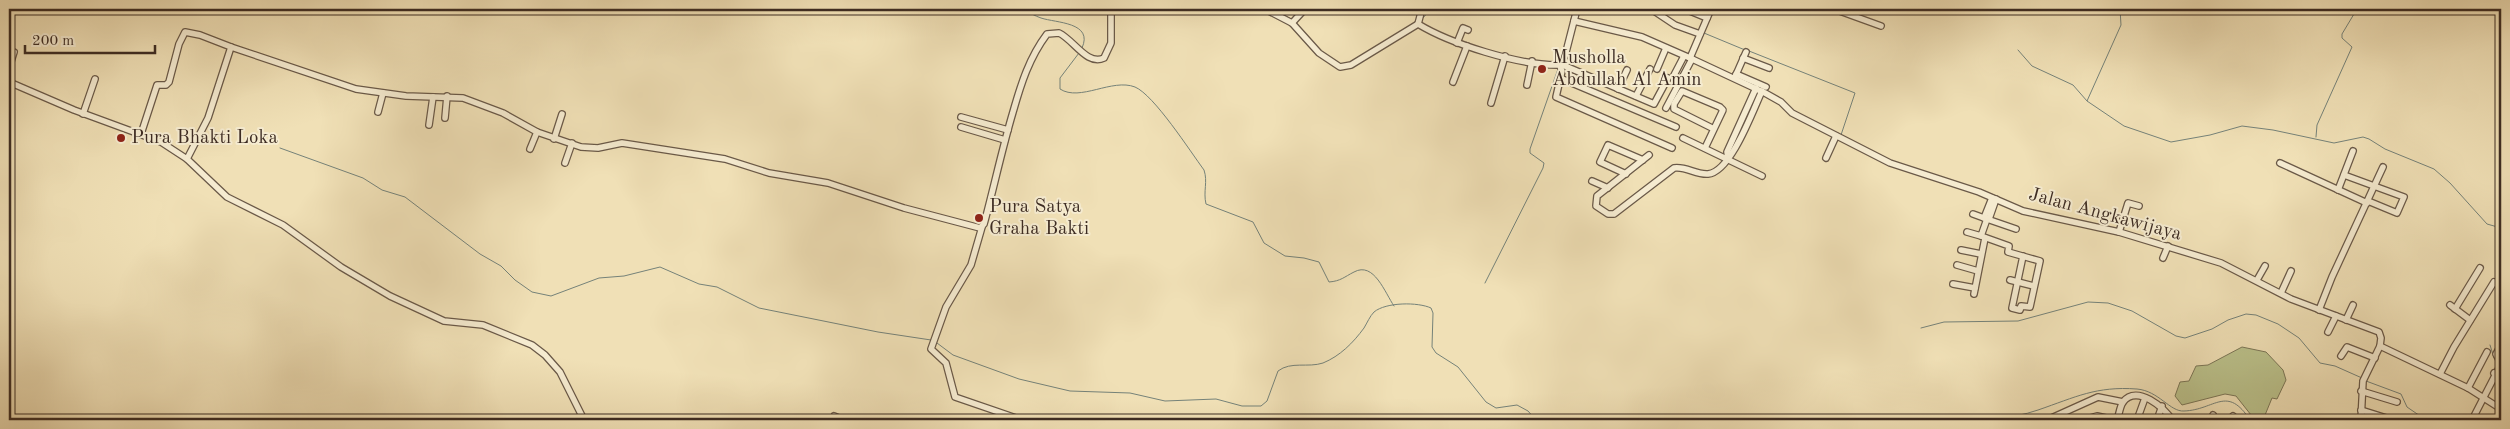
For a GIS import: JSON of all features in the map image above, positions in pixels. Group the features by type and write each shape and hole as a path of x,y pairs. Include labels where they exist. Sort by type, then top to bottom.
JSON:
{"street":[{"path":"1022,420 955,397 948,368 943,359 933,352 934,341 950,300 971,265 1004,140 1027,68 1047,34 1059,33 1085,54 1096,60 1107,56 1110,43 1111,9"},
{"path":"1266,9 1292,23 1319,53 1340,67 1351,65 1418,24 1422,9"},
{"path":"1292,23 1305,9"},
{"path":"1576,9 1560,63 1562,71 1555,94 1557,98 1672,148"},
{"path":"1651,9 1670,22 1700,34"},
{"path":"1685,9 1707,18"},
{"path":"1666,108 1711,9"},
{"path":"1834,9 1881,26"},
{"name":"Jalan Angkawijaya","path":"1574,21 1642,37 1735,76 1761,89 1781,102 1792,113 1890,163 1994,198 2023,210 2050,218 2119,232 2228,266 2319,310 2379,332 2381,336 2380,346"},
{"path":"1418,24 1433,34 1467,46 1532,61 1560,63 1655,104 1671,77 1689,57"},
{"path":"1457,43 1465,27"},
{"path":"141,134 157,85 166,85 169,82 179,44 185,32 200,34 231,47 345,86 383,93 463,98 495,109 537,132 572,143 595,148 622,143 724,159 769,174 828,183 897,206 982,227"},
{"path":"1453,82 1467,46"},
{"path":"187,159 208,118 231,47"},
{"path":"1657,69 1666,48"},
{"path":"9,68 14,52"},
{"path":"1649,155 1597,196 1595,203 1611,215 1674,168 1684,167 1710,174 1718,170 1732,154 1752,105 1761,89 1735,76 1744,55 1769,68"},
{"path":"1491,104 1505,56"},
{"path":"1527,85 1532,61"},
{"path":"1636,96 1650,69"},
{"path":"1618,89 1627,70"},
{"path":"1560,78 1676,127"},
{"path":"83,114 96,79"},
{"path":"9,82 83,114 161,142 187,159 227,197 283,225 340,267 390,296 444,321 489,327 532,345 545,355 560,372 584,420"},
{"path":"1706,148 1724,111 1722,108 1682,91 1674,104 1674,109 1714,129"},
{"path":"378,112 383,93"},
{"path":"445,118 447,96"},
{"path":"429,125 433,97"},
{"path":"554,138 562,114"},
{"path":"961,118 1008,130"},
{"path":"962,127 1004,140"},
{"path":"530,149 537,132"},
{"path":"1826,158 1836,136"},
{"path":"1684,138 1762,176"},
{"path":"565,162 572,143"},
{"path":"1626,174 1600,162 1608,145 1643,160"},
{"path":"2338,190 2353,151"},
{"path":"2280,163 2338,190 2397,213 2404,197 2344,175"},
{"path":"2319,310 2332,277 2383,167"},
{"path":"1592,181 1608,188"},
{"path":"1953,284 1974,291 1987,218 1994,198"},
{"path":"2119,232 2128,203 2139,206"},
{"path":"1973,214 2016,229"},
{"path":"1967,232 2009,246 2008,252 2024,256 2040,260 2030,307 2021,306 2020,310 2012,308 2024,256"},
{"path":"2163,258 2168,246"},
{"path":"1961,250 1981,254"},
{"path":"1957,266 1978,270"},
{"path":"2257,280 2265,266"},
{"path":"2470,320 2453,307 2480,268"},
{"path":"2281,293 2291,271"},
{"path":"2010,280 2034,286"},
{"path":"2440,374 2494,282"},
{"path":"2346,320 2353,304"},
{"path":"2328,332 2336,316"},
{"path":"2472,420 2494,373 2501,364 2496,354 2501,345"},
{"path":"2361,420 2361,391 2364,378 2380,346 2468,388 2501,409"},
{"path":"2341,356 2347,347 2375,358"},
{"path":"2468,388 2487,352"},
{"path":"2494,373 2501,377"},
{"path":"2361,391 2397,402"},
{"path":"2047,420 2098,397 2123,402"},
{"path":"2087,420 2097,416 2116,420 2123,402 2131,397 2145,398 2162,406 2172,420"},
{"path":"2137,420 2145,398"},
{"path":"2156,420 2162,406"},
{"path":"2361,410 2393,420"},
{"path":"834,416 844,420"},
{"path":"2230,420 2234,416 2238,420"}],"green space":[{"path":"2242,347 2266,352 2283,370 2286,380 2277,399 2272,398 2263,420 2255,420 2236,396 2225,394 2182,405 2175,396 2180,382 2189,381 2196,366 2208,365"}],"waterway":[{"path":"1023,9 1041,18 1078,28 1083,33 1082,48"},
{"path":"1273,9 1291,19"},
{"path":"1422,19 1431,9"},
{"path":"2120,9 2121,25 2087,101 2124,126 2171,142 2210,135 2242,126 2273,130 2334,143 2363,137 2385,149 2434,169 2450,183 2487,224 2501,228"},
{"path":"2316,137 2317,125 2352,47 2342,38 2342,34 2354,14"},
{"path":"1296,23 1313,42"},
{"path":"1704,33 1745,50"},
{"path":"1355,59 1390,38"},
{"path":"2018,50 2032,66 2073,85 2087,101"},
{"path":"1749,51 1855,93 1841,135"},
{"path":"1079,53 1060,78 1060,89 1077,93 1116,85 1126,85 1135,87 1143,92 1181,137 1204,170 1206,204 1253,222 1264,243 1285,256 1319,262 1329,282 1340,280 1361,270 1373,274 1394,306"},
{"path":"1485,283 1543,168 1544,163 1530,153 1530,149 1558,69"},
{"path":"280,148 363,178 382,190 405,197 480,254 501,266 515,280 532,292 551,296 599,278 624,276 660,267 699,284 717,287 759,308 878,332 931,340"},
{"path":"1921,328 1944,322 2018,321 2088,302 2108,303 2132,311 2176,336 2185,338 2212,329 2228,320 2246,314 2256,315 2278,324 2299,338 2320,363 2335,366 2362,378"},
{"path":"937,343 953,355 1019,379 1070,391 1130,393 1165,401 1216,399 1242,406 1261,406 1267,401 1278,371 1288,366 1323,363 1335,357 1355,339 1374,312 1379,309 1402,304 1418,305 1431,308 1433,313 1432,347 1436,353 1458,367 1486,402 1496,408 1517,405 1528,411 1536,420"},
{"path":"2490,345 2494,358"},
{"path":"2366,381 2401,394 2407,407 2426,420"},
{"path":"1994,420 2033,412 2075,397 2110,389 2137,389 2152,393 2174,408 2184,411 2195,410 2227,401 2234,403 2242,409 2250,420"}],"place":[{"name":"Musholla Abdullah Al Amin","path":"1542,69"},
{"name":"Pura Bhakti Loka","path":"121,138"},
{"name":"Pura Satya Graha Bakti","path":"979,218"}]}
